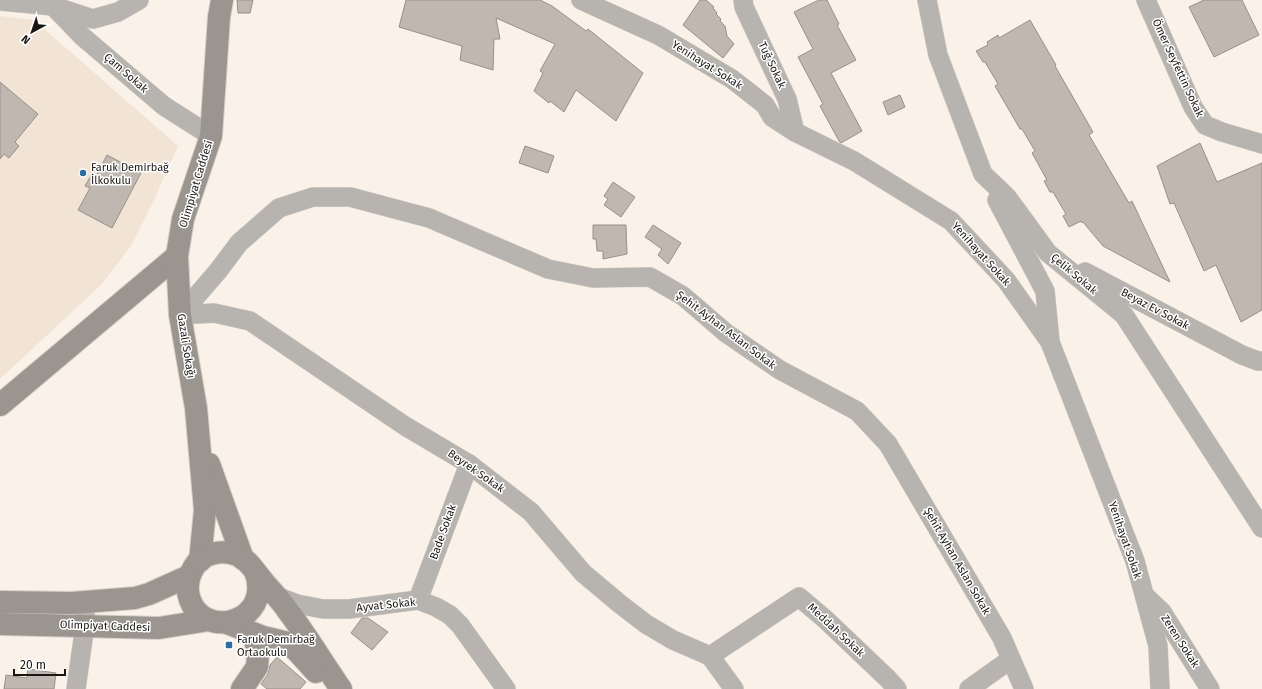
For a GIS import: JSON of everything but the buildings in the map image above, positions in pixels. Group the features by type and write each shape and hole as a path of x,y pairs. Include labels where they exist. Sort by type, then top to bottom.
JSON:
{"main road":[{"name":"Olimpiyat Caddesi","path":"177,256 183,219 211,136 219,18 222,0"},
{"name":"Gazali Sokağı","path":"177,256 180,315 199,434"},
{"path":"0,405 177,256"},
{"path":"199,434 249,565 258,582 258,594 248,613 238,620 218,621"},
{"path":"199,434 205,510 195,568 188,588 190,600 196,610 204,618 284,642 296,650 332,689"},
{"path":"0,602 85,602 135,598 149,594 195,568 214,553 226,552 238,555 249,565 288,610 341,689"},
{"name":"Olimpiyat Caddesi","path":"0,624 158,628 218,621"},
{"path":"242,689 257,666 258,655 254,634"}],"street":[{"path":"0,1 51,3 93,19 118,12 139,0"},
{"name":"Yenihayat Sokak","path":"581,0 658,35 732,79 765,104 772,117 794,132 854,161 951,220 1006,280 1050,342 1135,561 1158,646 1160,689"},
{"name":"Tuğ Sokak","path":"743,0 744,7 788,99 794,132"},
{"name":"Çelik Sokak","path":"927,0 938,55 983,174 1007,197 1048,253 1124,315 1262,528"},
{"name":"Ömer Seyfettin Sokak","path":"1146,0 1193,107 1205,125 1222,132 1262,144"},
{"name":"Çam Sokak","path":"51,3 84,37 164,106 211,136"},
{"path":"983,174 1045,291 1050,342"},
{"name":"Şehit Ayhan Aslan Sokak","path":"180,315 239,244 278,208 313,197 350,197 430,218 548,269 594,278 650,277 683,296 726,333 780,370 857,411 888,444 1002,638 1024,689"},
{"name":"Beyaz Ev Sokak","path":"1048,253 1242,355 1258,361 1262,360"},
{"name":"Beyrek Sokak","path":"180,315 214,313 250,321 405,426 469,464 531,512 583,573 620,604 646,624 673,640 710,656"},
{"name":"Bade Sokak","path":"418,600 469,464"},
{"name":"Ayvat Sokak","path":"276,596 297,604 324,609 349,609 418,600 436,607 450,615 460,625 506,689"},
{"name":"Meddah Sokak","path":"710,656 799,596 825,619 897,689"},
{"name":"Zeren Sokak","path":"1144,596 1162,612 1210,689"},
{"path":"76,689 86,625 85,602"},
{"path":"710,656 734,689"},
{"path":"969,689 1011,659"}],"shaded area":[{"name":"Faruk Demirbağ İlkokulu","path":"0,16 34,20 178,146 154,200 131,246 102,284 0,379"}],"place":[{"name":"Faruk Demirbağ İlkokulu","path":"83,173"},
{"name":"Faruk Demirbağ Ortaokulu","path":"229,645"}]}
